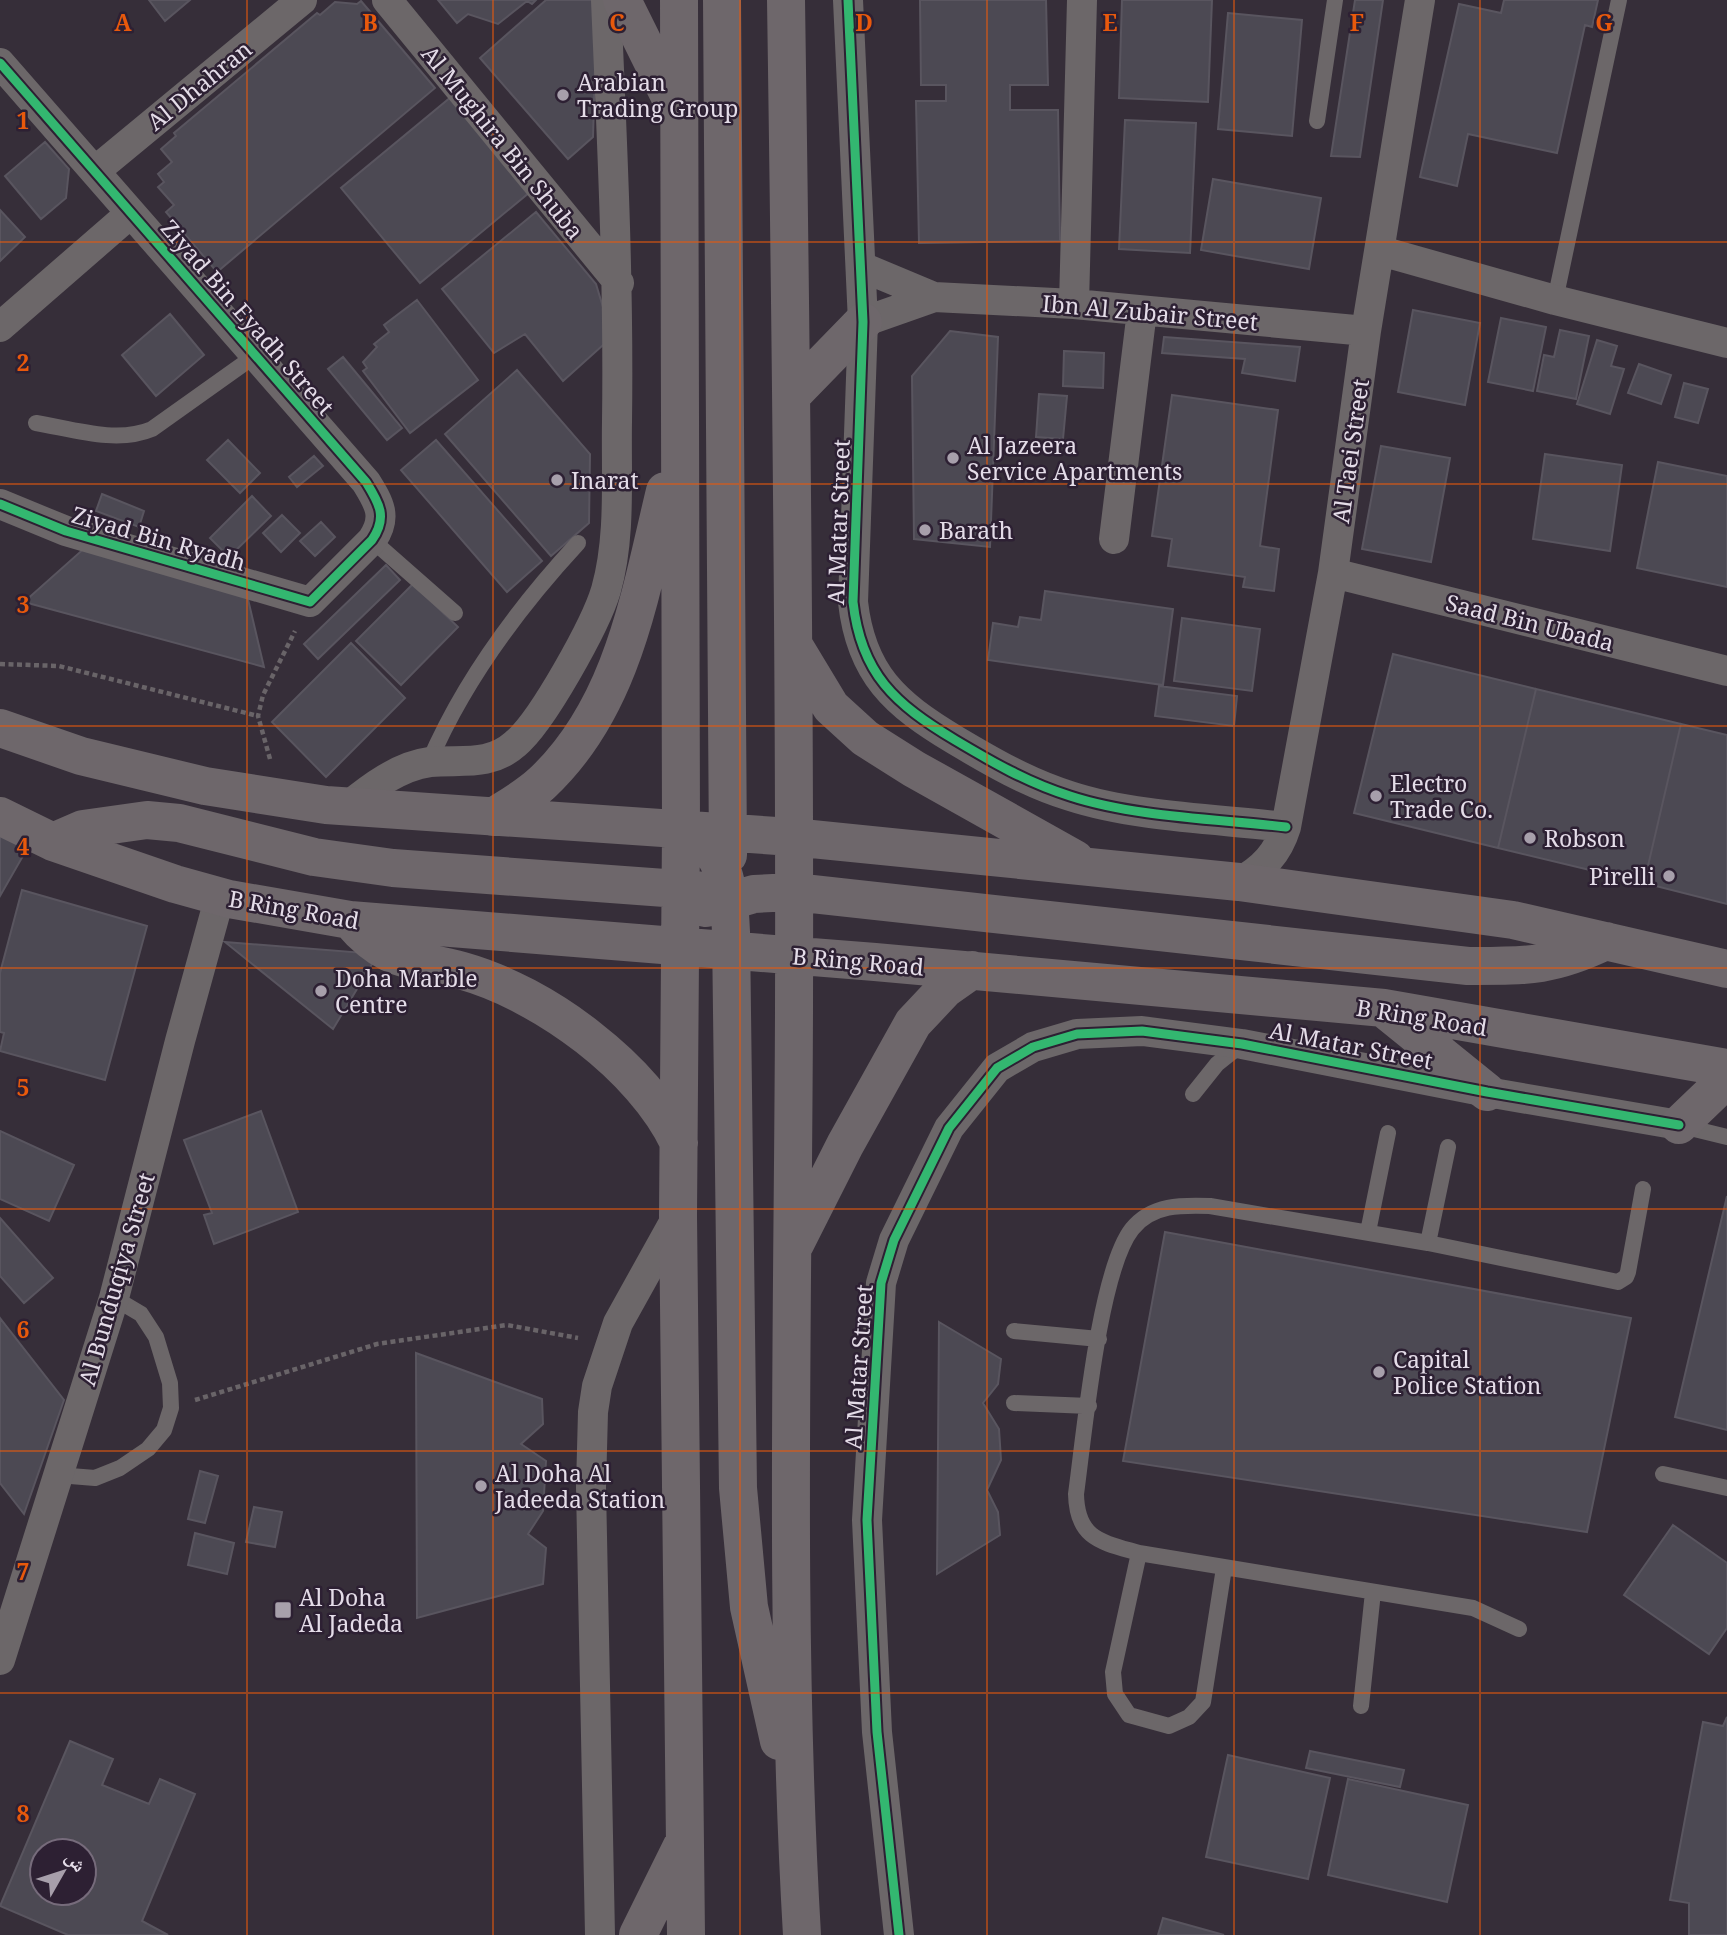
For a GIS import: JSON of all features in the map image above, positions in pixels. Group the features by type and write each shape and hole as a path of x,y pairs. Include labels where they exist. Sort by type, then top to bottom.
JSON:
{"main road":[{"path":"622,0 681,119"},
{"path":"679,0 681,891 678,1214 686,1935"},
{"path":"722,0 726,832 733,894 731,950 740,1516 749,1607 795,1805"},
{"name":"Al Matar Street","path":"786,0 795,647 792,1249 795,1805 802,1935"},
{"path":"792,395 863,322"},
{"path":"493,817 539,786 555,770 588,727 605,695 632,628 679,435"},
{"path":"795,647 831,707 865,738 914,769 1088,866"},
{"path":"0,728 80,756 205,786 281,798 347,807 793,837 1239,881 1513,920 1727,969"},
{"name":"B Ring Road","path":"0,816 53,842 136,872 220,896 350,920 972,970 1384,1008 1727,1068"},
{"path":"53,842 83,829 147,820 179,823 314,857 393,869 733,894 793,892 1468,966 1531,966 1570,958 1606,941"},
{"path":"681,830 697,836 714,852 733,894 762,938 794,955"},
{"path":"679,946 695,916 773,873 785,858 793,837"},
{"path":"350,920 367,941 389,955 462,971 497,983 555,1016 597,1045 638,1083 665,1117 679,1143"},
{"path":"792,1249 902,1041 926,1007 972,970"},
{"path":"1384,1008 1487,1092"},
{"path":"1679,1125 1727,1079"},
{"path":"638,1935 684,1841"}],"street":[{"name":"Al Dhahran","path":"95,170 302,0"},
{"name":"Al Mughira Bin Shuba","path":"387,0 619,283"},
{"path":"347,807 389,778 429,762 477,762 497,756 516,744 550,698 606,591 613,552 615,510 619,283 606,0"},
{"name":"Al Matar Street","path":"848,0 862,267 863,322 853,602 860,645 881,683 896,699 927,723 1034,784 1110,806 1286,827"},
{"path":"1074,304 1082,0"},
{"name":"Al Taei Street","path":"1239,881 1265,864 1283,838 1286,827 1333,573 1366,331 1420,0"},
{"name":"Ziyad Bin Eyadh Street","path":"0,63 366,482 382,512 380,528 372,540"},
{"path":"0,327 131,213"},
{"path":"1381,251 1555,300 1727,343"},
{"name":"Ibn Al Zubair Street","path":"862,267 934,297 1074,304 1366,331"},
{"name":"Ibn Al Zubair Street","path":"863,322 934,297"},
{"path":"1114,539 1142,311"},
{"name":"Ziyad Bin Ryadh","path":"0,504 66,531 310,602"},
{"path":"310,602 372,540"},
{"name":"Saad Bin Ubada","path":"1333,573 1727,671"},
{"name":"Al Bunduqiya Street","path":"0,1660 114,1298 220,896"},
{"name":"Al Matar Street","path":"899,1935 877,1732 867,1520 877,1318 881,1283 894,1240 948,1128 970,1097 997,1068 1033,1047 1077,1034 1142,1031 1242,1044 1487,1092 1679,1125"},
{"path":"600,1935 591,1487 593,1412 609,1344 678,1214"}],"lane":[{"path":"1317,121 1335,0"},
{"path":"1555,300 1619,0"},
{"path":"36,423 137,436 152,429 256,355"},
{"path":"372,540 455,613"},
{"path":"429,762 444,728 496,644 532,593 578,543"},
{"path":"1193,1094 1217,1064 1242,1044"},
{"path":"1679,1125 1727,1137"},
{"path":"1367,1232 1388,1133"},
{"path":"1428,1243 1448,1147"},
{"path":"1519,1629 1473,1608 1139,1553 1092,1536 1081,1525 1076,1513 1076,1494 1099,1339 1116,1259 1132,1229 1150,1214 1175,1204 1210,1206 1367,1232 1618,1282 1626,1278 1628,1272 1643,1189"},
{"path":"58,1475 95,1478 120,1468 148,1449 164,1430 170,1408 170,1383 156,1337 141,1314 114,1298"},
{"path":"1014,1331 1099,1339"},
{"path":"1014,1403 1089,1406"},
{"path":"1663,1474 1727,1488"},
{"path":"1139,1553 1113,1672 1115,1694 1129,1715 1170,1726 1189,1717 1203,1702 1224,1568"},
{"path":"1361,1706 1373,1592"}],"path":[{"path":"281,798 258,716 263,695 310,602"},
{"path":"0,664 59,666 258,716"},
{"path":"170,1408 377,1344 507,1325 609,1344"}],"building":[{"path":"149,0 190,0 165,21"},
{"path":"438,0 536,0 532,4 527,1 498,24 468,14 457,23"},
{"path":"546,0 597,0 593,137 568,159 480,58"},
{"path":"920,0 1046,0 1048,85 1010,85 1010,110 1058,110 1060,241 919,243 916,101 946,101 946,85 921,85"},
{"path":"1122,0 1212,0 1208,102 1119,98"},
{"path":"1355,0 1383,0 1360,157 1331,156"},
{"path":"1504,0 1598,0 1592,27 1585,25 1557,153 1468,134 1457,186 1420,177 1459,4 1501,13"},
{"path":"361,1 435,88 217,272 166,212 174,205 158,187 164,182 158,174 172,162 161,149 176,136 174,133 317,13 320,15 335,2 357,4"},
{"path":"1228,13 1302,20 1292,136 1218,129"},
{"path":"451,97 530,192 420,283 341,188"},
{"path":"1125,120 1196,123 1190,253 1119,249"},
{"path":"45,142 69,169 66,198 41,219 5,176"},
{"path":"1213,179 1321,198 1309,269 1201,250"},
{"path":"0,210 25,237 0,261"},
{"path":"536,212 596,284 612,337 563,381 525,334 494,353 442,289"},
{"path":"417,300 478,380 410,433 363,371 367,368 363,362 377,347 374,344 389,332 384,325"},
{"path":"1413,310 1480,323 1465,405 1398,392"},
{"path":"170,314 204,355 156,396 122,355"},
{"path":"1501,318 1546,327 1533,391 1488,382"},
{"path":"1560,330 1589,336 1576,399 1537,391 1544,355 1554,357"},
{"name":"Al Jazeera Service Apartments","path":"950,331 998,337 990,547 914,539 912,376"},
{"path":"1164,337 1300,347 1295,381 1242,373 1245,359 1162,353"},
{"path":"1597,340 1617,346 1611,366 1624,369 1610,414 1577,404"},
{"path":"1064,351 1104,353 1103,388 1063,386"},
{"path":"343,357 402,428 387,440 328,369"},
{"path":"1639,364 1671,375 1661,404 1628,393"},
{"path":"517,370 590,454 589,523 551,556 445,434"},
{"path":"1684,383 1708,389 1698,423 1675,417"},
{"path":"1039,394 1067,396 1063,439 1036,437"},
{"path":"1172,395 1278,410 1260,546 1279,549 1274,591 1243,587 1245,577 1168,566 1172,539 1152,536"},
{"path":"228,440 260,473 240,493 207,460"},
{"path":"436,440 542,561 507,592 401,470"},
{"path":"1381,446 1450,458 1431,562 1362,549"},
{"path":"1545,454 1622,465 1610,551 1533,539"},
{"path":"314,456 323,466 297,487 289,477"},
{"path":"1658,462 1727,476 1727,587 1637,568"},
{"path":"102,494 144,511 139,527 96,511"},
{"path":"252,496 271,516 229,557 210,538"},
{"path":"282,515 300,533 281,552 263,533"},
{"path":"321,522 335,537 315,556 300,541"},
{"path":"88,545 247,595 264,667 24,602"},
{"path":"386,565 400,580 318,659 304,644"},
{"path":"413,584 458,627 401,685 356,641"},
{"path":"1045,591 1173,609 1163,685 988,660 993,623 1018,627 1020,617 1041,620"},
{"path":"1182,618 1260,629 1252,691 1174,681"},
{"path":"351,643 405,698 326,777 272,722"},
{"path":"1393,654 1536,689 1498,848 1354,813"},
{"path":"1159,686 1237,696 1234,726 1155,716"},
{"path":"1536,689 1681,724 1644,883 1498,848"},
{"path":"1681,724 1727,735 1727,904 1644,883"},
{"path":"0,825 31,842 0,896"},
{"path":"22,890 147,926 105,1080 0,1051 4,1033 0,1032 0,973"},
{"name":"Doha Marble Centre","path":"225,942 378,954 333,1029"},
{"path":"261,1111 298,1212 214,1244 204,1215 212,1213 184,1140"},
{"path":"0,1131 74,1165 49,1221 0,1199"},
{"path":"1727,1196 1727,1430 1675,1417"},
{"path":"0,1218 53,1278 24,1303 0,1276"},
{"name":"Capital Police Station","path":"1165,1232 1631,1318 1587,1532 1123,1461"},
{"path":"0,1318 64,1400 24,1514 0,1483"},
{"path":"939,1322 1001,1359 998,1384 983,1403 999,1429 1001,1460 987,1490 998,1512 1000,1535 937,1574"},
{"name":"Al Doha Al Jadeeda Station","path":"416,1353 542,1399 543,1424 521,1444 546,1461 543,1511 528,1534 546,1548 543,1584 417,1618"},
{"path":"200,1471 218,1476 205,1523 188,1519"},
{"path":"254,1507 282,1512 275,1547 246,1542"},
{"path":"1673,1525 1727,1563 1727,1628 1709,1654 1624,1595"},
{"path":"195,1533 234,1543 227,1574 188,1565"},
{"path":"1727,1717 1727,1935 1689,1935 1689,1903 1670,1900 1703,1722 1723,1726"},
{"path":"70,1741 113,1759 102,1785 149,1804 160,1779 195,1794 142,1921 168,1935 68,1935 0,1906 28,1840 28,1907 98,1907 98,1837 29,1837"},
{"path":"1310,1751 1404,1770 1400,1787 1306,1768"},
{"path":"1228,1755 1330,1778 1308,1879 1206,1857"},
{"path":"1348,1779 1468,1805 1447,1902 1328,1875"},
{"path":"1163,1918 1224,1935 1158,1935"}],"cycle path":[{"path":"848,0 863,322 853,602 857,627 873,668 898,699 934,727 997,764 1055,791 1121,809 1286,827"},
{"path":"0,63 366,482 378,504 381,517 372,540 310,602 66,531 0,504"},
{"path":"899,1935 877,1732 867,1520 881,1283 894,1240 949,1128 997,1068 1033,1047 1077,1034 1142,1031 1242,1044 1487,1092 1679,1125"}],"place":[{"name":"Arabian Trading Group","path":"563,95"},
{"name":"Al Jazeera Service Apartments","path":"953,458"},
{"name":"Inarat","path":"557,480"},
{"name":"Barath","path":"925,530"},
{"name":"Electro Trade Co.","path":"1376,796"},
{"name":"Robson","path":"1530,838"},
{"name":"Pirelli","path":"1669,876"},
{"name":"Doha Marble Centre","path":"321,991"},
{"name":"Capital Police Station","path":"1379,1372"},
{"name":"Al Doha Al Jadeeda Station","path":"481,1486"},
{"name":"Al Doha Al Jadeda","path":"283,1610"}]}
